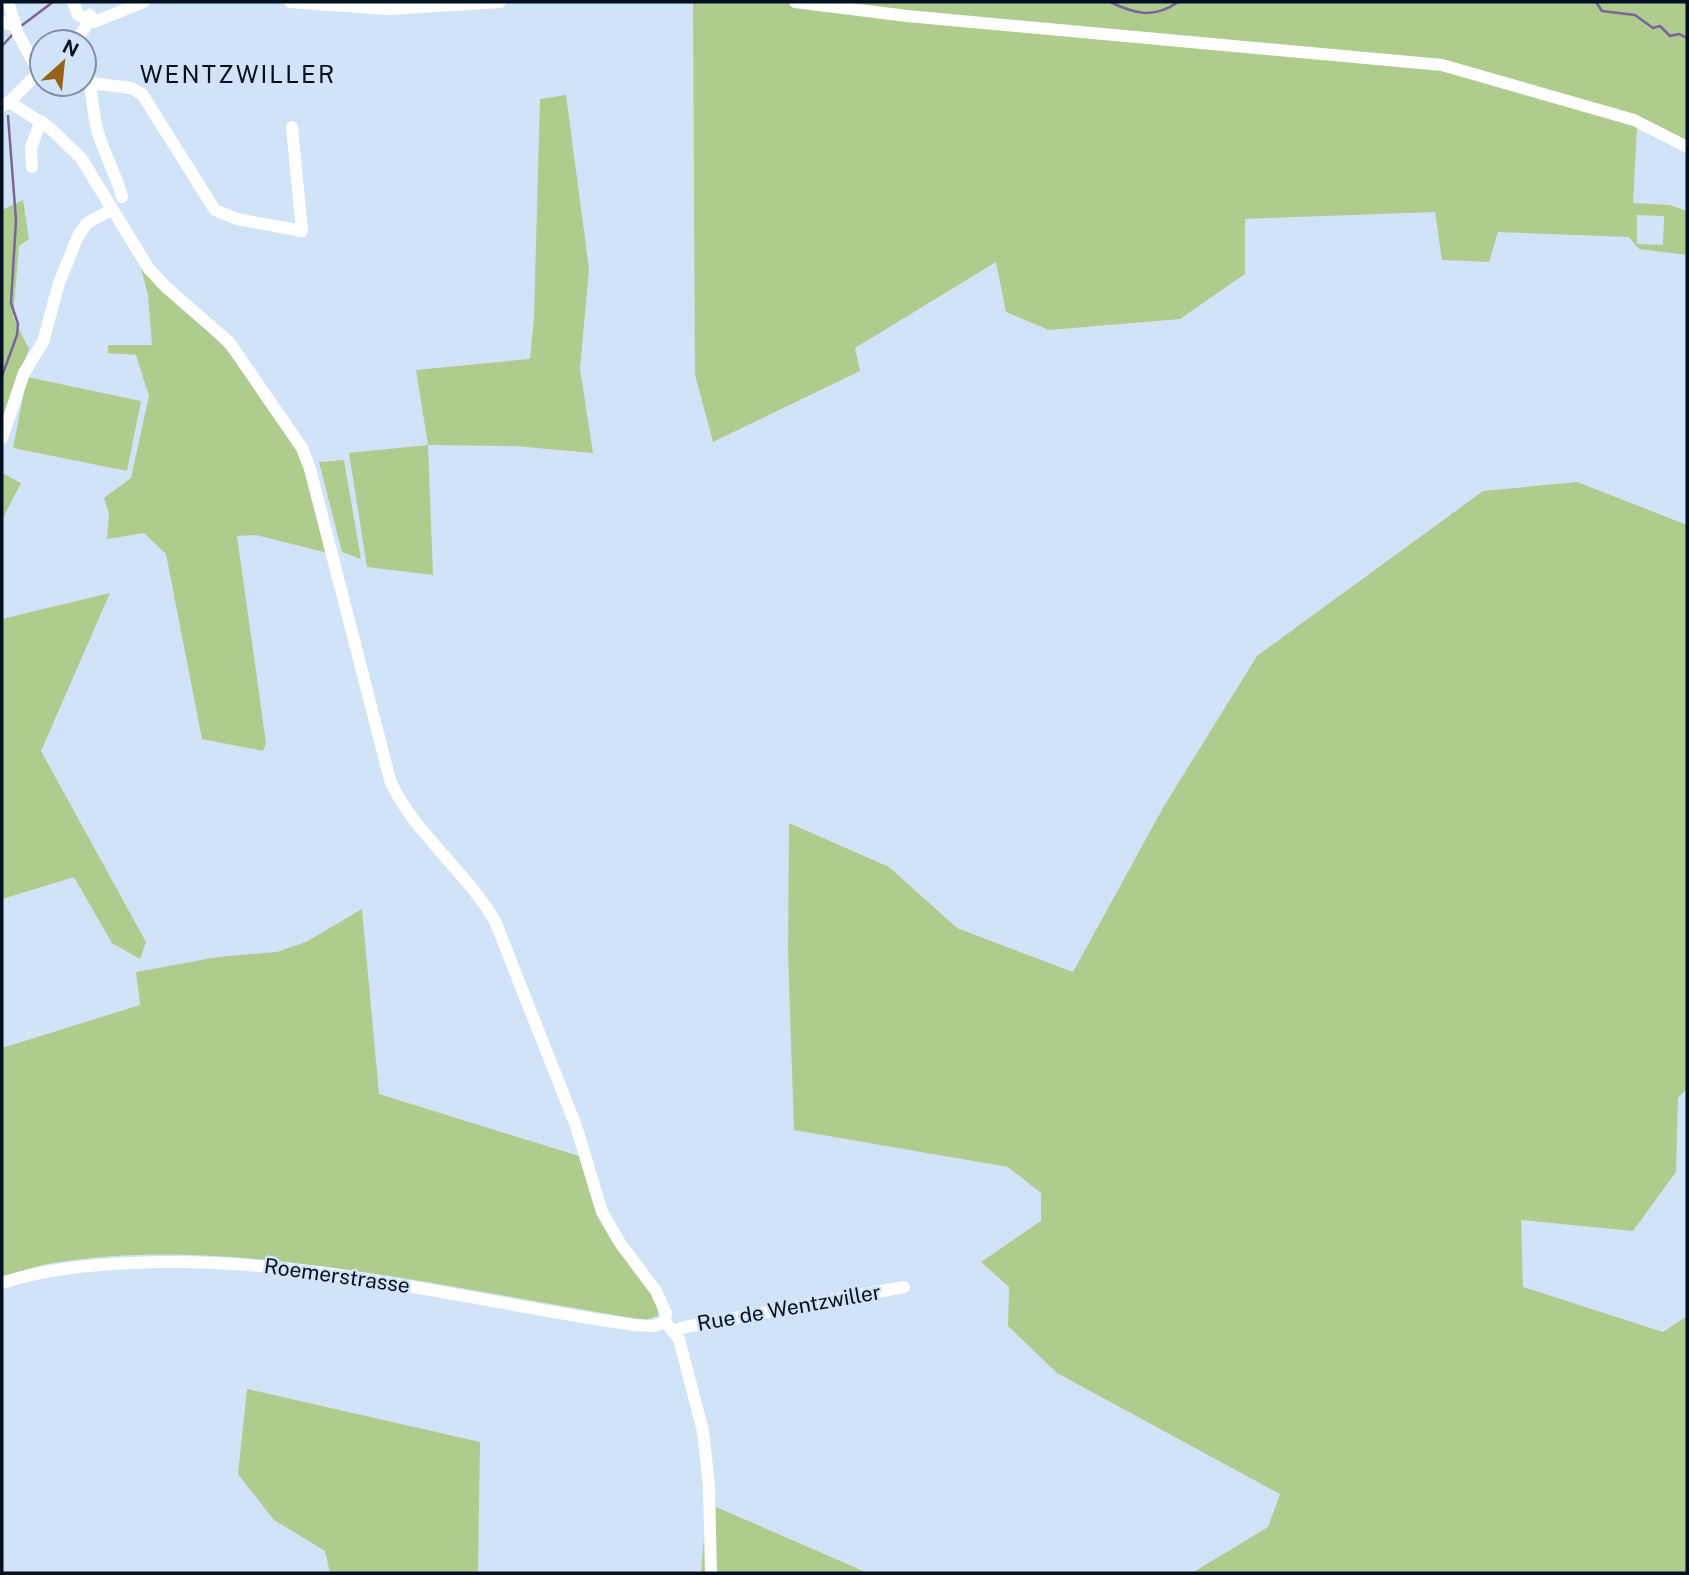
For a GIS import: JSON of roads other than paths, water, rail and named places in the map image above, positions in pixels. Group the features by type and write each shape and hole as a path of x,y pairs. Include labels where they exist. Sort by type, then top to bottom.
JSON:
{"street":[{"path":"8,2 16,29 28,49"},
{"path":"73,2 89,18 99,21 144,2"},
{"path":"289,2 394,9 500,2"},
{"path":"795,2 907,16 1442,65 1634,120 1687,147"},
{"path":"83,28 89,18"},
{"path":"2,22 16,29"},
{"path":"28,83 6,104 41,121 57,133 85,163 113,212 155,275 229,342 302,448 310,469 387,772 394,789 495,921 576,1126 602,1212 656,1291 670,1327 681,1346 703,1431 709,1486 711,1573"},
{"path":"98,84 131,88 142,94 215,210 237,219 302,231 292,127"},
{"path":"2,438 24,373 43,342 59,283 78,236 87,223 122,208 116,175 99,134 92,98"},
{"path":"32,167 31,147 41,121"},
{"name":"Roemerstrasse","path":"4,1282 82,1265 221,1262 277,1266 377,1280 634,1325 670,1327"},
{"name":"Rue de Wentzwiller","path":"670,1327 685,1327 904,1287"}],"waterway":[{"path":"21,26 53,2"},
{"path":"1110,2 1144,13 1161,11 1178,2"},
{"path":"1596,2 1602,11 1635,15 1653,28 1660,26 1670,36 1679,34 1687,38"},
{"path":"2,46 14,33"},
{"path":"2,376 17,335 18,324 11,303 16,220 8,116"}],"district":[{"name":"WENTZWILLER","path":"238,75"}]}
